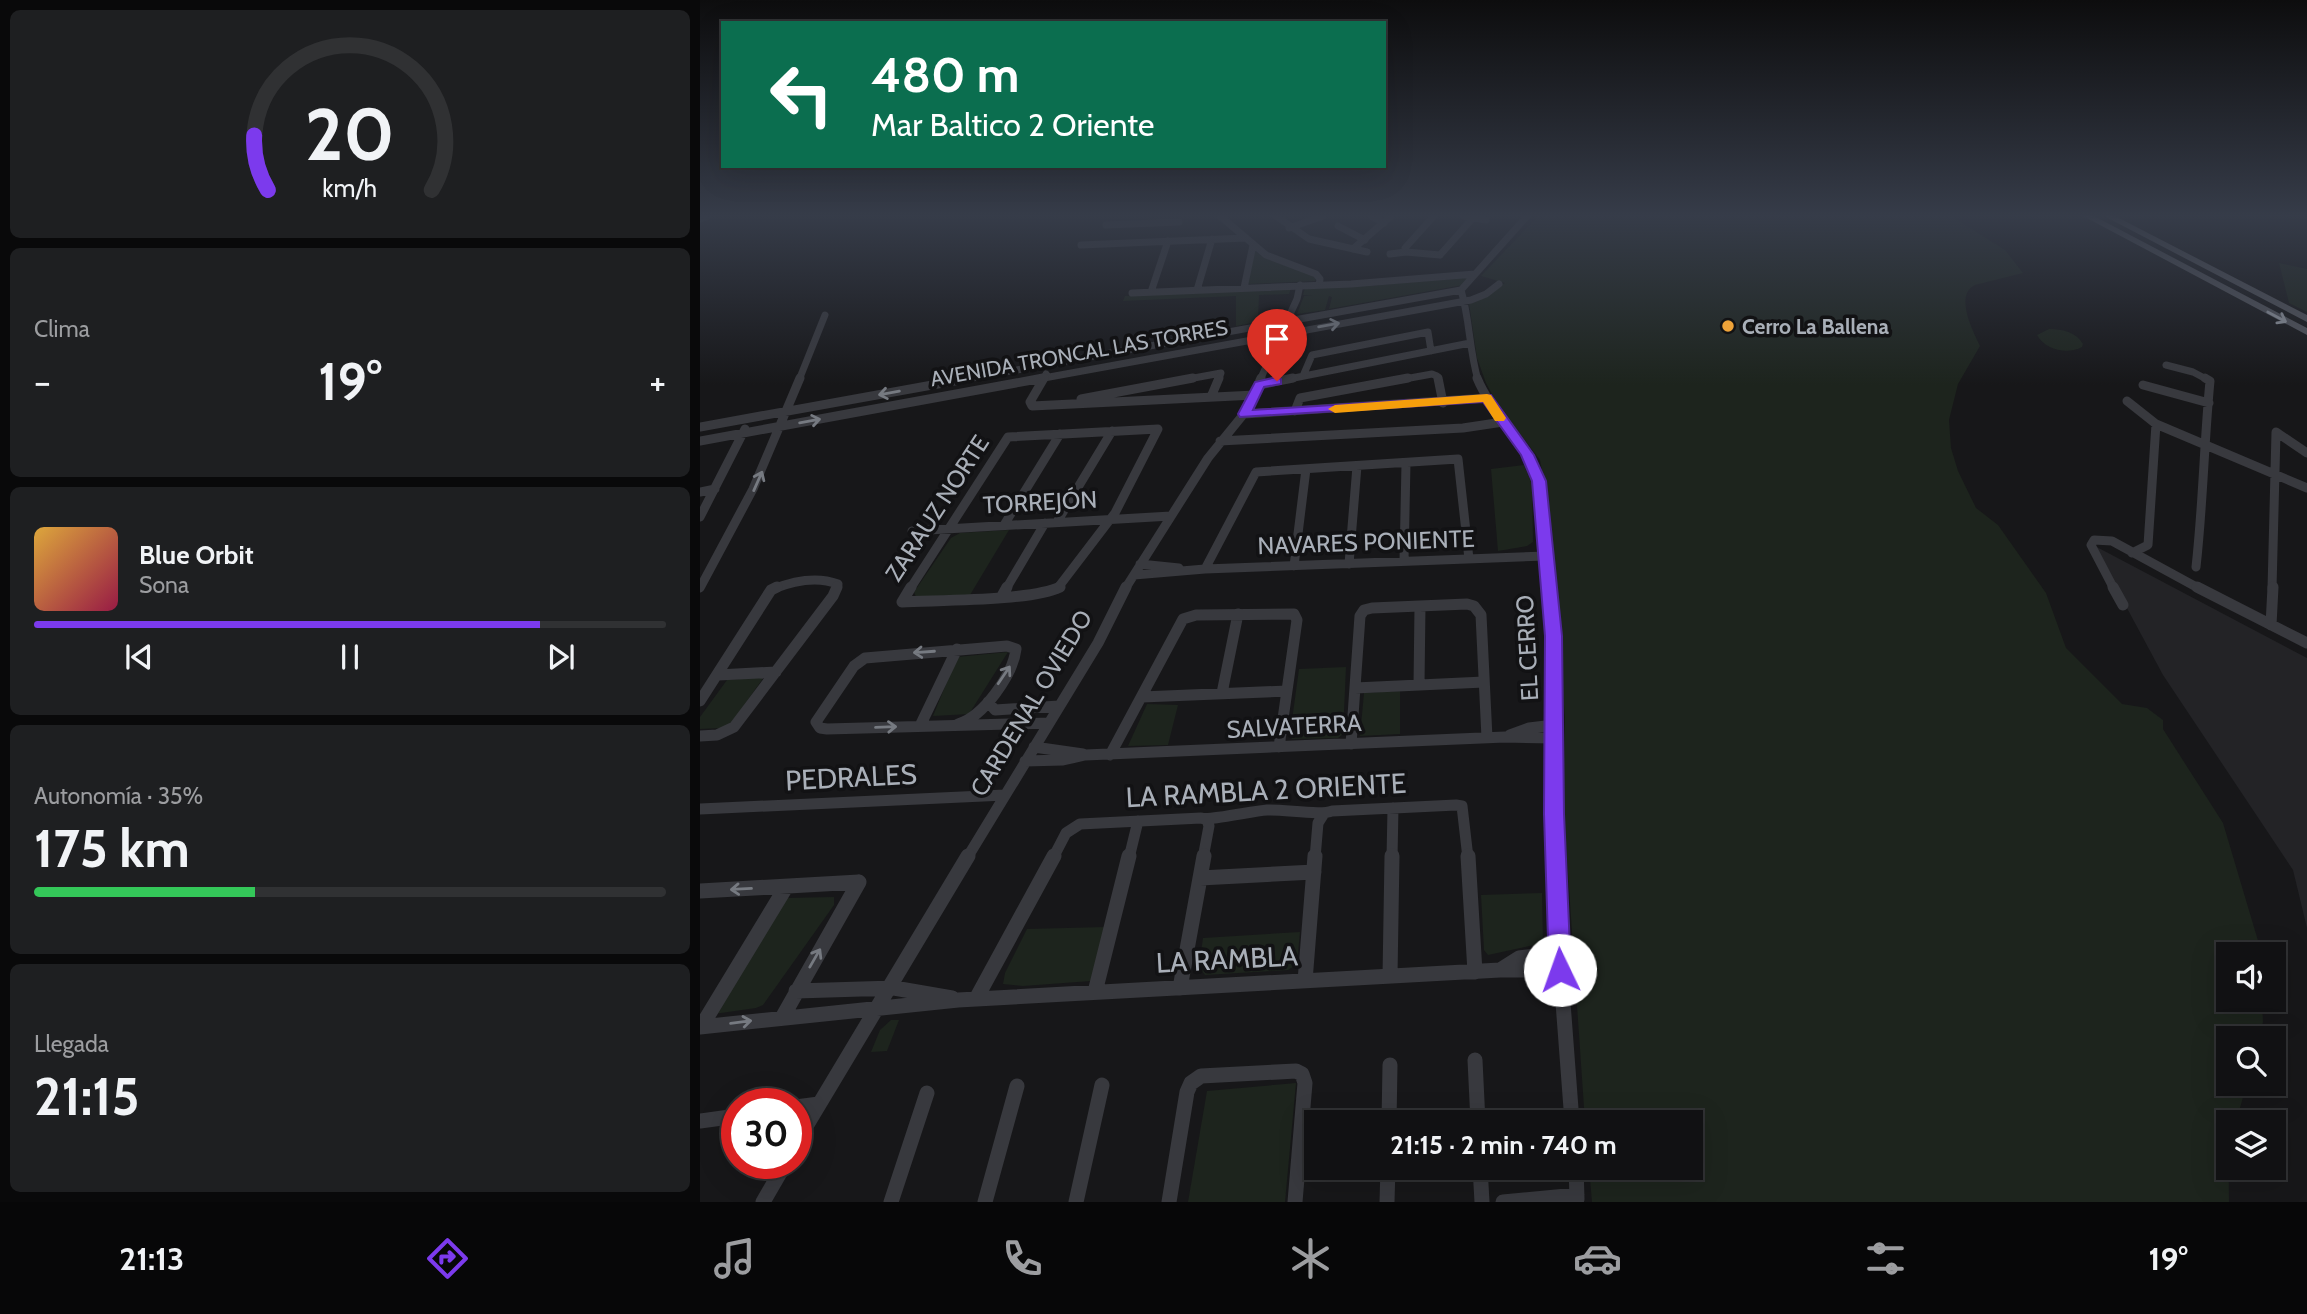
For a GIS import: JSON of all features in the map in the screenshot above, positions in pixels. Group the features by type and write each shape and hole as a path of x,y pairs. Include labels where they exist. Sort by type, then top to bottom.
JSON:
{"main road":[{"path":"2192,272 2307,332"},
{"path":"2216,272 2307,319"}],"street":[{"path":"1151,292 1159,272"},
{"path":"1197,290 1202,272"},
{"path":"1244,288 1247,272"},
{"path":"1311,272 1320,279 1319,285"},
{"path":"1132,293 1319,285 1475,274"},
{"path":"1461,290 1475,274"},
{"name":"AVENIDA TRONCAL LAS TORRES","path":"700,441 1465,300 1486,294 1499,284"},
{"name":"CARDENAL OVIEDO","path":"812,1116 886,989 1097,643 1137,569 1220,441 1244,414 1287,322 1300,285"},
{"name":"EL CERRO","path":"1461,290 1465,300 1475,370 1487,398 1527,455 1539,481 1554,636 1559,953 1571,1110"},
{"name":"AVENIDA TRONCAL LAS TORRES","path":"700,428 1461,290"},
{"path":"700,588 735,529 781,426 825,315"},
{"path":"1245,341 1253,334 1246,329"},
{"path":"1303,376 1312,355 1427,331 1430,334 1431,351"},
{"path":"1259,384 1470,343"},
{"path":"1357,345 1366,364"},
{"path":"1048,365 1045,377 1030,404 1035,407 1255,395"},
{"path":"2166,365 2193,372 2210,382 2196,567"},
{"path":"1053,406 1221,373 1211,397"},
{"path":"1295,411 1298,399 1435,374 1443,403"},
{"path":"1376,384 1379,407"},
{"path":"2143,385 2209,404"},
{"path":"1244,414 1487,398"},
{"path":"2127,401 2156,424 2307,488"},
{"path":"700,517 749,419"},
{"path":"1220,441 1463,428 1503,422"},
{"path":"2132,554 2148,545 2156,424"},
{"path":"1002,596 1050,592 1060,587 1112,516 1158,429 1059,434 1003,525"},
{"path":"1057,522 1112,431"},
{"path":"2271,625 2277,475 2274,456 2276,432 2307,453"},
{"name":"ZARAUZ NORTE","path":"1002,596 902,602 1008,438 1059,434"},
{"path":"1205,569 1256,472 1458,459 1469,559"},
{"path":"1404,561 1406,463"},
{"path":"1349,564 1357,466"},
{"path":"1294,566 1306,469"},
{"path":"700,492 715,489"},
{"name":"TORREJÓN","path":"912,531 1173,513"},
{"path":"1002,596 1045,523"},
{"path":"2123,606 2091,545 2094,540 2112,541 2132,554 2307,643"},
{"name":"NAVARES PONIENTE","path":"1137,569 1188,571 1546,556"},
{"path":"700,701 768,594 778,586 793,581 828,580 838,584 833,596 741,718 725,732 700,736"},
{"path":"1351,744 1360,616 1364,610 1420,606 1467,604 1477,608 1481,615 1487,738"},
{"path":"1419,685 1420,606"},
{"path":"1222,693 1238,614"},
{"path":"1110,755 1183,619 1196,615 1294,614 1297,620 1279,747"},
{"path":"958,724 973,717 988,702 1016,658 1016,649 1007,646 872,656 861,660 817,719 818,727 827,729 1049,723"},
{"path":"920,726 957,649"},
{"path":"718,675 776,672"},
{"path":"1355,688 1484,682"},
{"path":"1142,697 1287,691"},
{"path":"988,702 995,710 1059,706"},
{"name":"SALVATERRA","path":"1025,761 1063,760 1086,755 1487,738 1555,732"},
{"name":"SALVATERRA","path":"1034,747 1068,750 1086,755"},
{"name":"PEDRALES","path":"700,809 1005,795"},
{"name":"LA RAMBLA 2 ORIENTE","path":"976,999 1066,833 1072,827 1080,824 1200,818 1207,820 1224,814 1307,810 1323,815 1332,811 1461,806 1465,814 1475,972"},
{"path":"1390,976 1393,808"},
{"path":"1305,981 1318,823 1323,815"},
{"path":"1180,988 1209,826 1207,820"},
{"path":"1095,992 1139,821"},
{"path":"1199,878 1314,872"},
{"path":"700,891 859,883 782,1017"},
{"path":"700,1027 786,887"},
{"name":"LA RAMBLA","path":"1500,970 1527,956 1559,953"},
{"name":"LA RAMBLA","path":"700,1027 958,1000 1500,970 1560,970"},
{"name":"LA RAMBLA","path":"796,991 852,987 928,991 958,1000"},
{"path":"1475,1060 1477,1110"},
{"path":"1389,1110 1390,1065"},
{"path":"1169,1202 1187,1092 1194,1080 1201,1076 1296,1071 1302,1074 1304,1083 1295,1202"},
{"path":"1076,1202 1102,1085"},
{"path":"985,1202 1017,1086"},
{"path":"891,1202 927,1093"},
{"path":"812,1105 819,1104"},
{"path":"700,1121 721,1118"},
{"path":"762,1202 776,1179"},
{"path":"1387,1202 1388,1180"},
{"path":"1481,1180 1482,1202"},
{"path":"1503,1202 1577,1198 1576,1180"}],"shaded area":[{"path":"1249,272 1304,272 1316,278 1315,281 1247,284"},
{"path":"1485,272 2022,272 1975,285 1966,297 1967,314 1980,346 1958,384 1949,420 1951,448 1958,471 1976,508 1998,525 2046,593 2066,648 2122,704 2147,708 2163,720 2163,729 2223,823 2258,942 2216,942 2216,1012 2263,1012 2263,1022 2262,1026 2216,1026 2216,1096 2243,1096 2239,1110 2216,1110 2216,1180 2229,1180 2229,1202 1592,1202 1590,1180 1703,1180 1703,1110 1584,1110 1563,800 1565,717 1546,492 1540,460 1499,407 1486,383 1477,358 1469,303 1505,283 1481,276"},
{"path":"2281,272 2307,272 2307,312 2289,303"},
{"path":"1469,277 1463,285 1329,309 1332,297 1329,296 1325,310 1297,314 1304,296 1313,296 1303,295 1305,288 1369,286"},
{"path":"1291,288 1289,294 1259,295 1258,322 1236,326 1236,296 1123,301 1125,296"},
{"path":"2049,329 2073,334 2083,344 2082,347 2064,351 2045,344 2037,335"},
{"path":"1524,465 1532,484 1533,542 1527,546 1498,551 1491,469"},
{"path":"1009,530 970,595 916,597 914,592 951,538 960,533"},
{"path":"2093,545 2307,658 2307,928 2293,870 2163,675"},
{"path":"1008,652 969,714 933,716 957,657"},
{"path":"1346,667 1343,734 1338,738 1292,739 1290,735 1299,669"},
{"path":"764,677 732,722 722,728 700,729 700,717 727,680"},
{"path":"1400,691 1400,734 1360,736 1364,693"},
{"path":"1147,704 1178,705 1168,745 1128,746"},
{"path":"1542,893 1543,943 1488,955 1484,950 1481,895"},
{"path":"834,897 834,905 763,1005 714,1014 787,898"},
{"path":"1106,927 1091,981 1023,986 1003,984 1005,973 1027,929"},
{"path":"1300,932 1297,964 1288,970 1205,975 1199,967 1203,938"},
{"path":"891,1020 899,1020 887,1051 871,1052 880,1030"},
{"path":"1296,1083 1285,1202 1188,1202 1207,1091"}],"slow traffic":[{"path":"1335,409 1487,398 1500,418"}],"place":[{"name":"Cerro La Ballena","path":"1728,326"}],"route":[{"path":"1277,381 1259,384 1244,414 1487,398 1527,455 1539,481 1554,636 1554,814 1560,970"}]}
